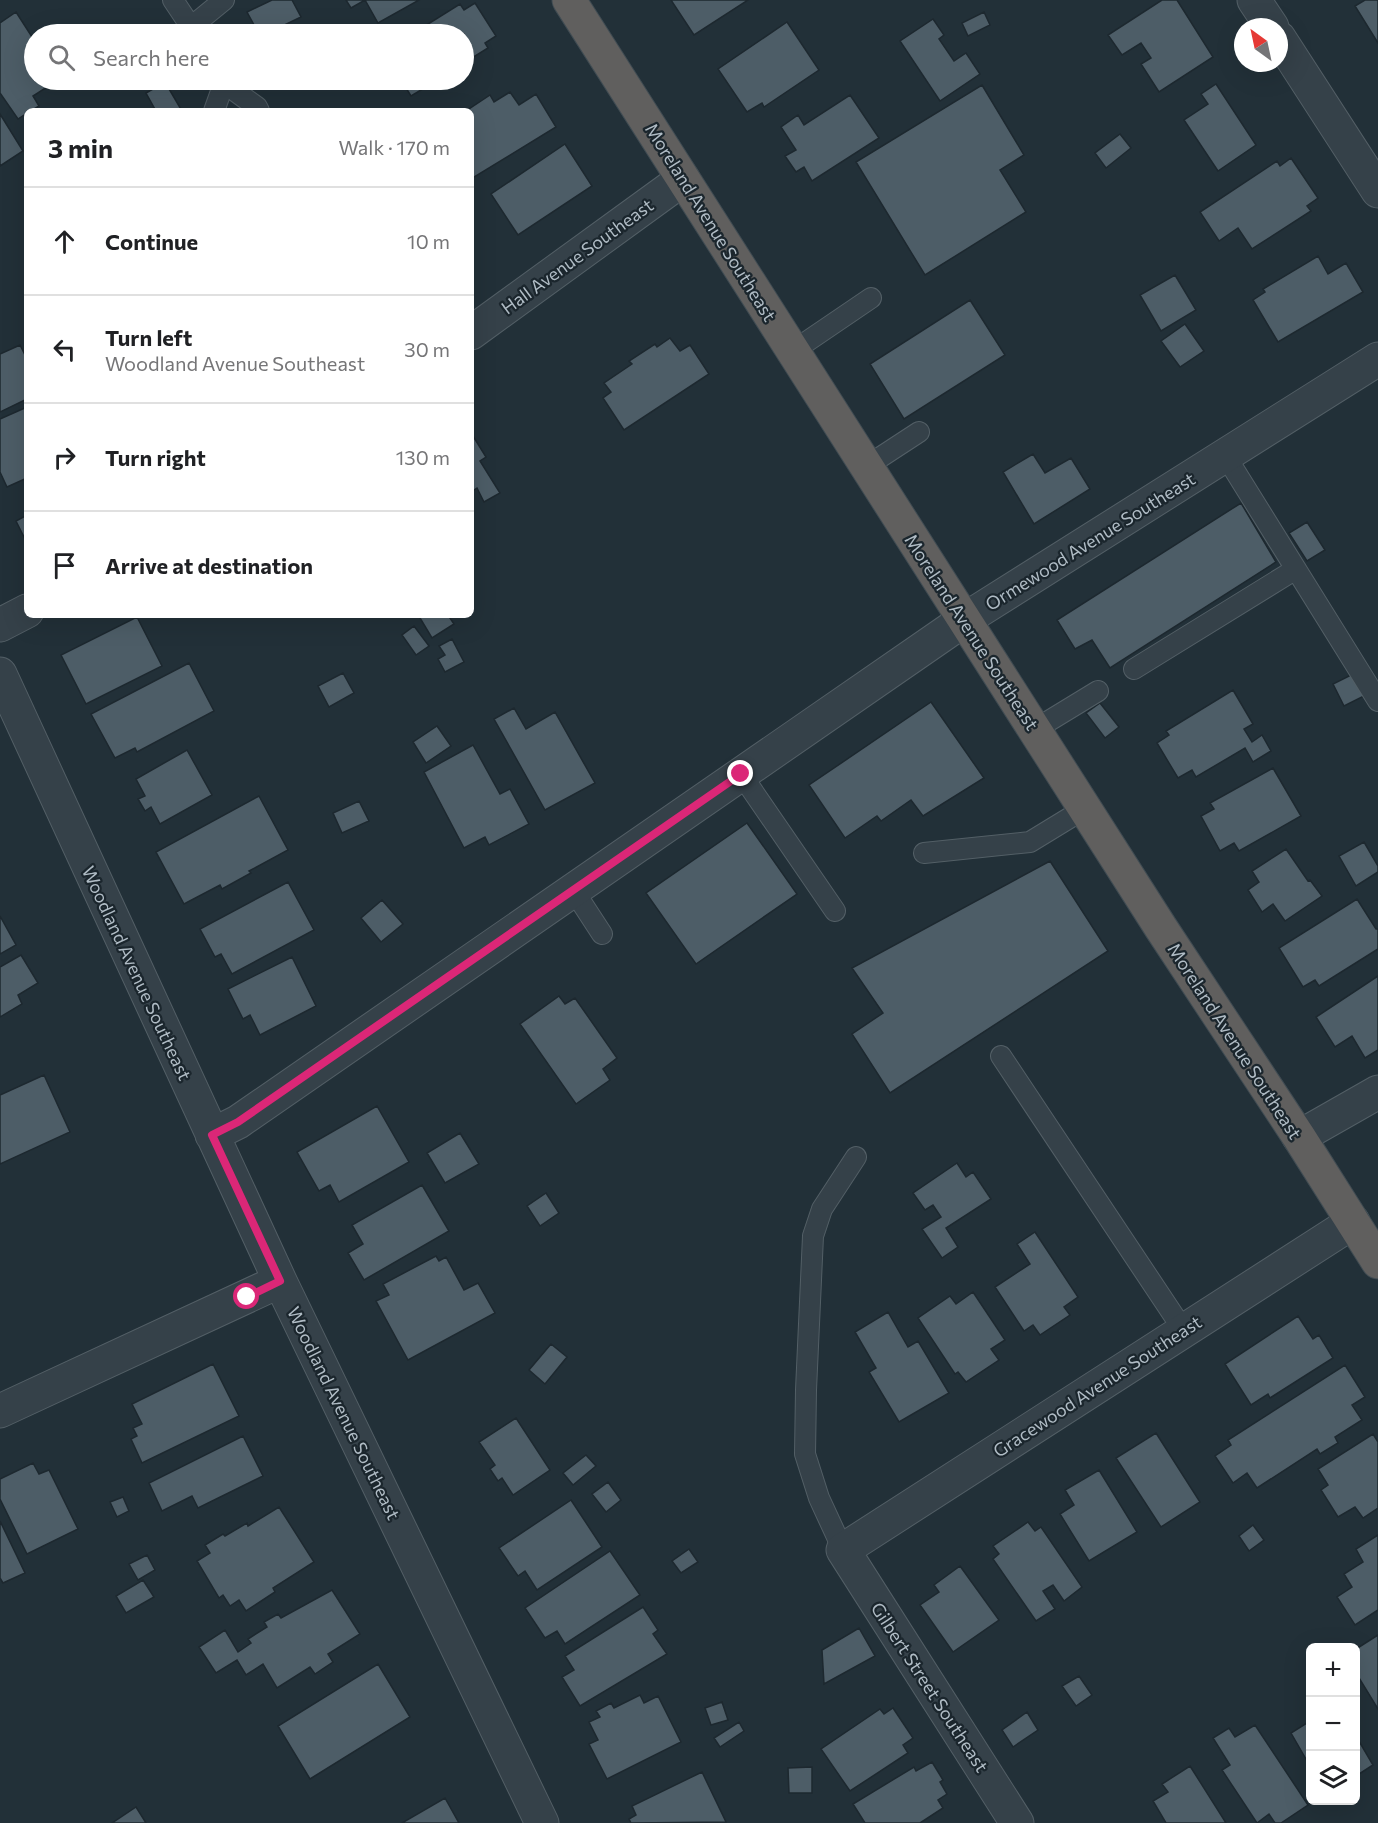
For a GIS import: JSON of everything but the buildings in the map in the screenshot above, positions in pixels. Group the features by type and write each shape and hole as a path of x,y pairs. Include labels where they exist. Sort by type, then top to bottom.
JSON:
{"highway":[{"name":"Moreland Avenue Southeast","path":"569,0 1084,809 1369,1241"}],"street":[{"path":"1254,0 1266,18"},
{"path":"1288,52 1378,191"},
{"name":"Hall Avenue Southeast","path":"474,331 683,179"},
{"name":"Ormewood Avenue Southeast","path":"212,1135 238,1122 964,620 1378,359"},
{"path":"0,625 24,613"},
{"name":"Woodland Avenue Southeast","path":"3,689 280,1281 542,1823"},
{"path":"1299,1137 1378,1092"},
{"name":"Gracewood Avenue Southeast","path":"843,1550 1184,1330 1369,1241"},
{"path":"0,1412 280,1281"},
{"name":"Gilbert Street Southeast","path":"843,1550 1017,1823"}],"lane":[{"path":"173,0 188,24"},
{"path":"200,24 224,0"},
{"path":"215,108 220,90"},
{"path":"234,90 257,108"},
{"path":"793,351 871,298"},
{"path":"867,466 919,432"},
{"path":"1226,455 1378,700"},
{"path":"1134,669 1296,569"},
{"path":"1034,730 1098,691"},
{"path":"741,774 836,911"},
{"path":"924,853 1030,842 1084,809"},
{"path":"574,891 602,934"},
{"path":"1001,1056 1184,1330"},
{"path":"843,1550 819,1498 805,1454 806,1390 813,1236 822,1209 856,1157"}],"route":[{"path":"247,1297 280,1281 212,1135 238,1122 741,774"}]}
